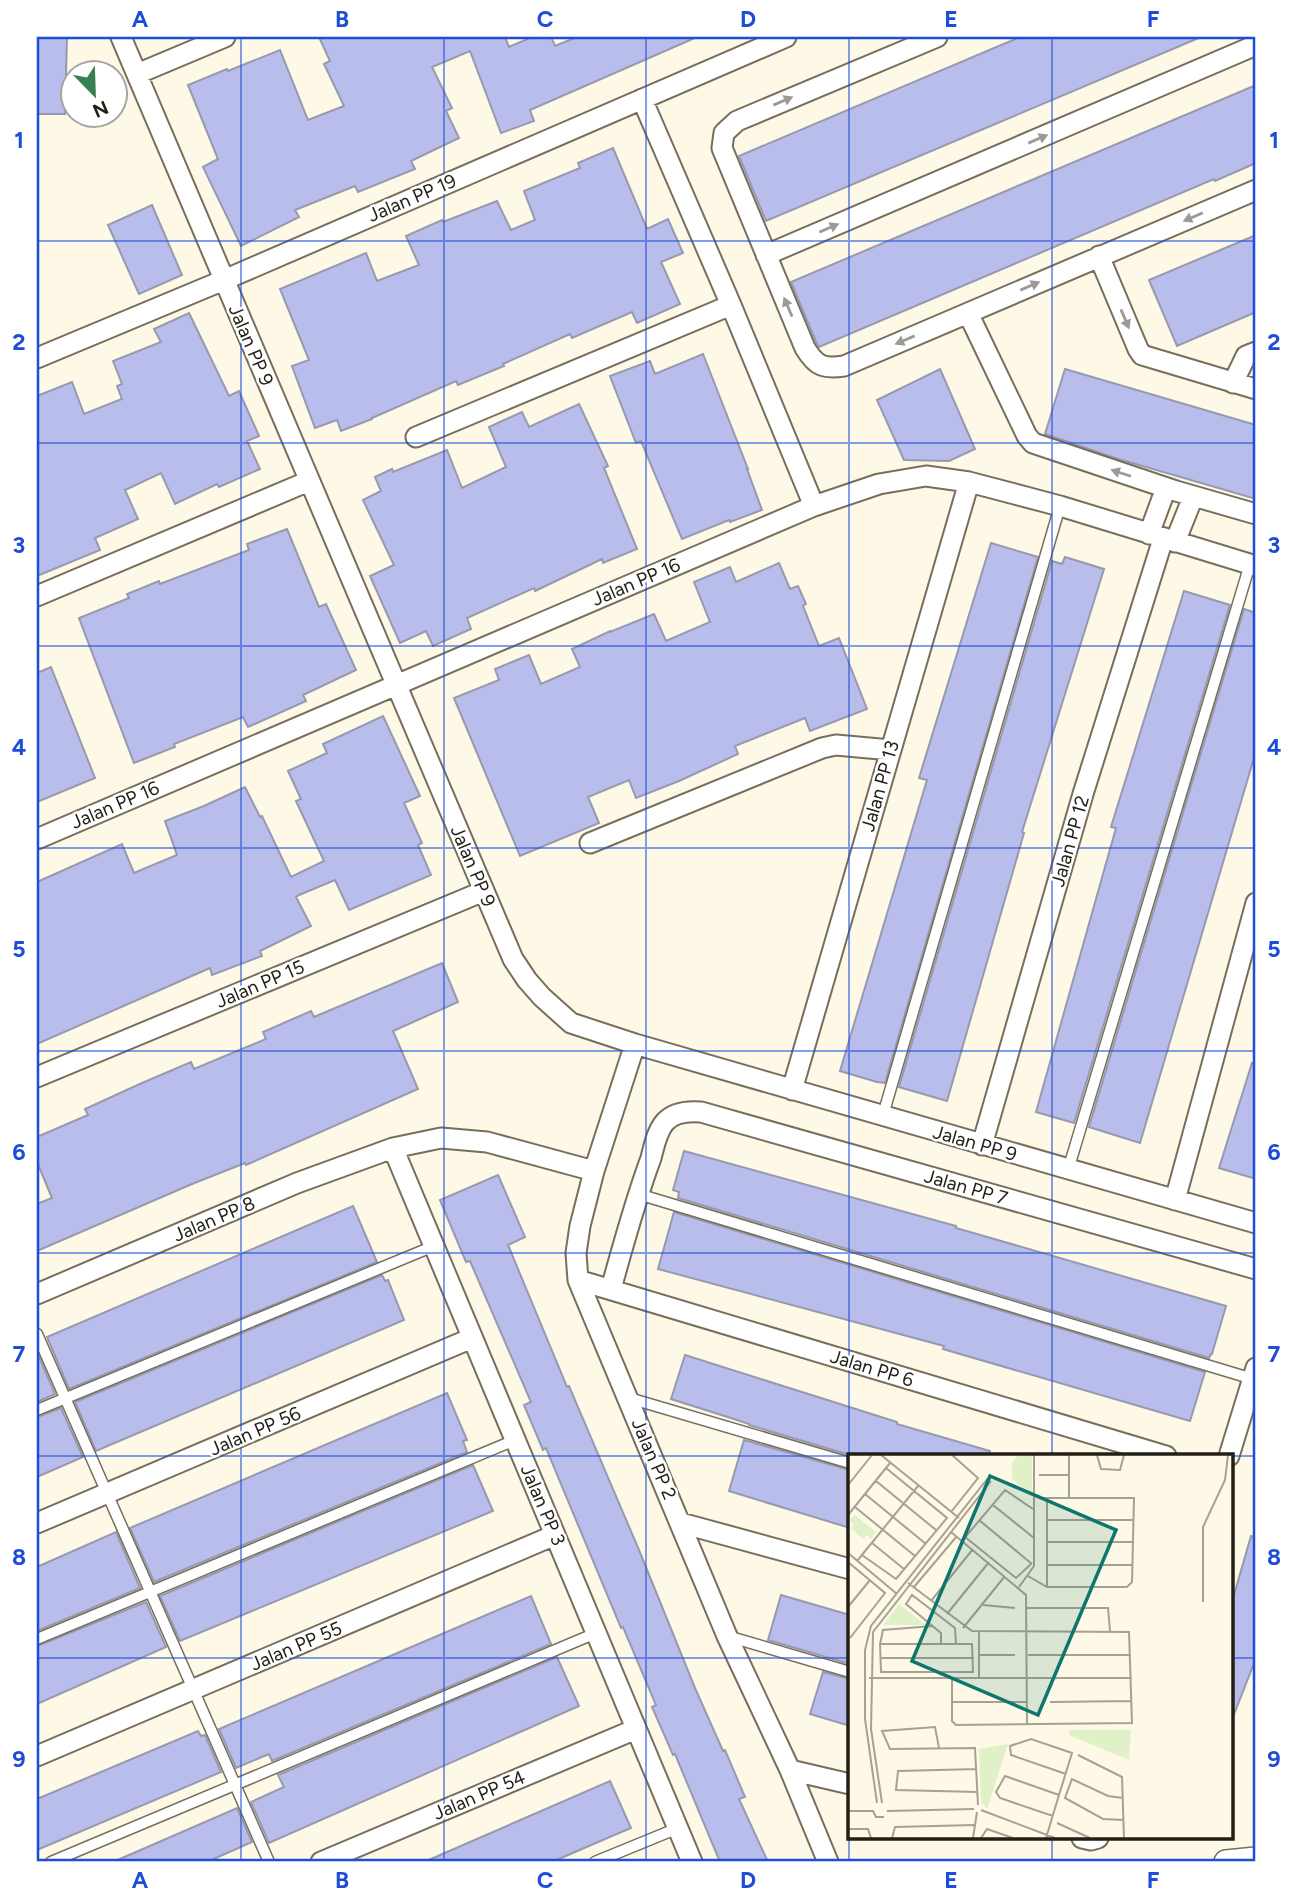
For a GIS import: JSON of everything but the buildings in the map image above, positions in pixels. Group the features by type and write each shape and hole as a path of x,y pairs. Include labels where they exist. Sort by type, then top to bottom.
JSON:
{"street":[{"name":"Jalan PP 9","path":"121,37 513,959 542,996 571,1023 635,1044 1256,1223"},
{"path":"137,75 225,37"},
{"name":"Jalan PP 19","path":"37,358 786,37"},
{"path":"937,37 737,121 724,133 722,148 766,255 805,348 821,366 844,366 1256,190"},
{"path":"766,255 1256,45"},
{"path":"642,99 814,506"},
{"path":"1099,256 1142,355 1256,389"},
{"path":"416,437 731,305"},
{"path":"968,313 1030,440 1037,445 1193,497 1256,514"},
{"path":"1233,383 1246,356 1256,352"},
{"name":"Jalan PP 16","path":"37,839 814,506 879,484 926,476 969,482 1060,506 1253,565"},
{"path":"37,596 309,481"},
{"name":"Jalan PP 13","path":"792,1090 969,482"},
{"path":"1162,538 1166,488"},
{"path":"1162,538 1193,497"},
{"name":"Jalan PP 12","path":"982,1145 1083,794 1162,538"},
{"path":"590,844 822,748 836,745 891,750"},
{"name":"Jalan PP 15","path":"37,1077 484,891"},
{"path":"1175,1200 1256,902"},
{"name":"Jalan PP 2","path":"635,1044 594,1171 580,1226 576,1253 578,1280 727,1636 790,1770 828,1862"},
{"name":"Jalan PP 7","path":"638,1194 659,1133 666,1122 689,1111 701,1112 1256,1269"},
{"name":"Jalan PP 8","path":"37,1294 297,1183 393,1148 441,1138 487,1142 594,1171"},
{"name":"Jalan PP 3","path":"393,1148 692,1862"},
{"path":"611,1289 638,1194"},
{"name":"Jalan PP 6","path":"578,1280 1159,1454"},
{"name":"Jalan PP 56","path":"37,1523 472,1338"},
{"path":"1230,1454 1255,1374"},
{"path":"681,1523 848,1568"},
{"name":"Jalan PP 55","path":"37,1756 555,1535"},
{"name":"Jalan PP 54","path":"321,1862 636,1729"},
{"path":"790,1770 848,1784"},
{"path":"1226,1862 1256,1859"}],"lane":[{"path":"883,1115 1060,506"},
{"path":"1068,1170 1253,565"},
{"path":"638,1194 1255,1374"},
{"path":"37,1410 433,1245"},
{"path":"37,1334 269,1862"},
{"path":"627,1398 848,1462"},
{"path":"37,1639 515,1440"},
{"path":"51,1862 596,1633"},
{"path":"727,1636 848,1671"},
{"path":"596,1862 678,1828"}]}
